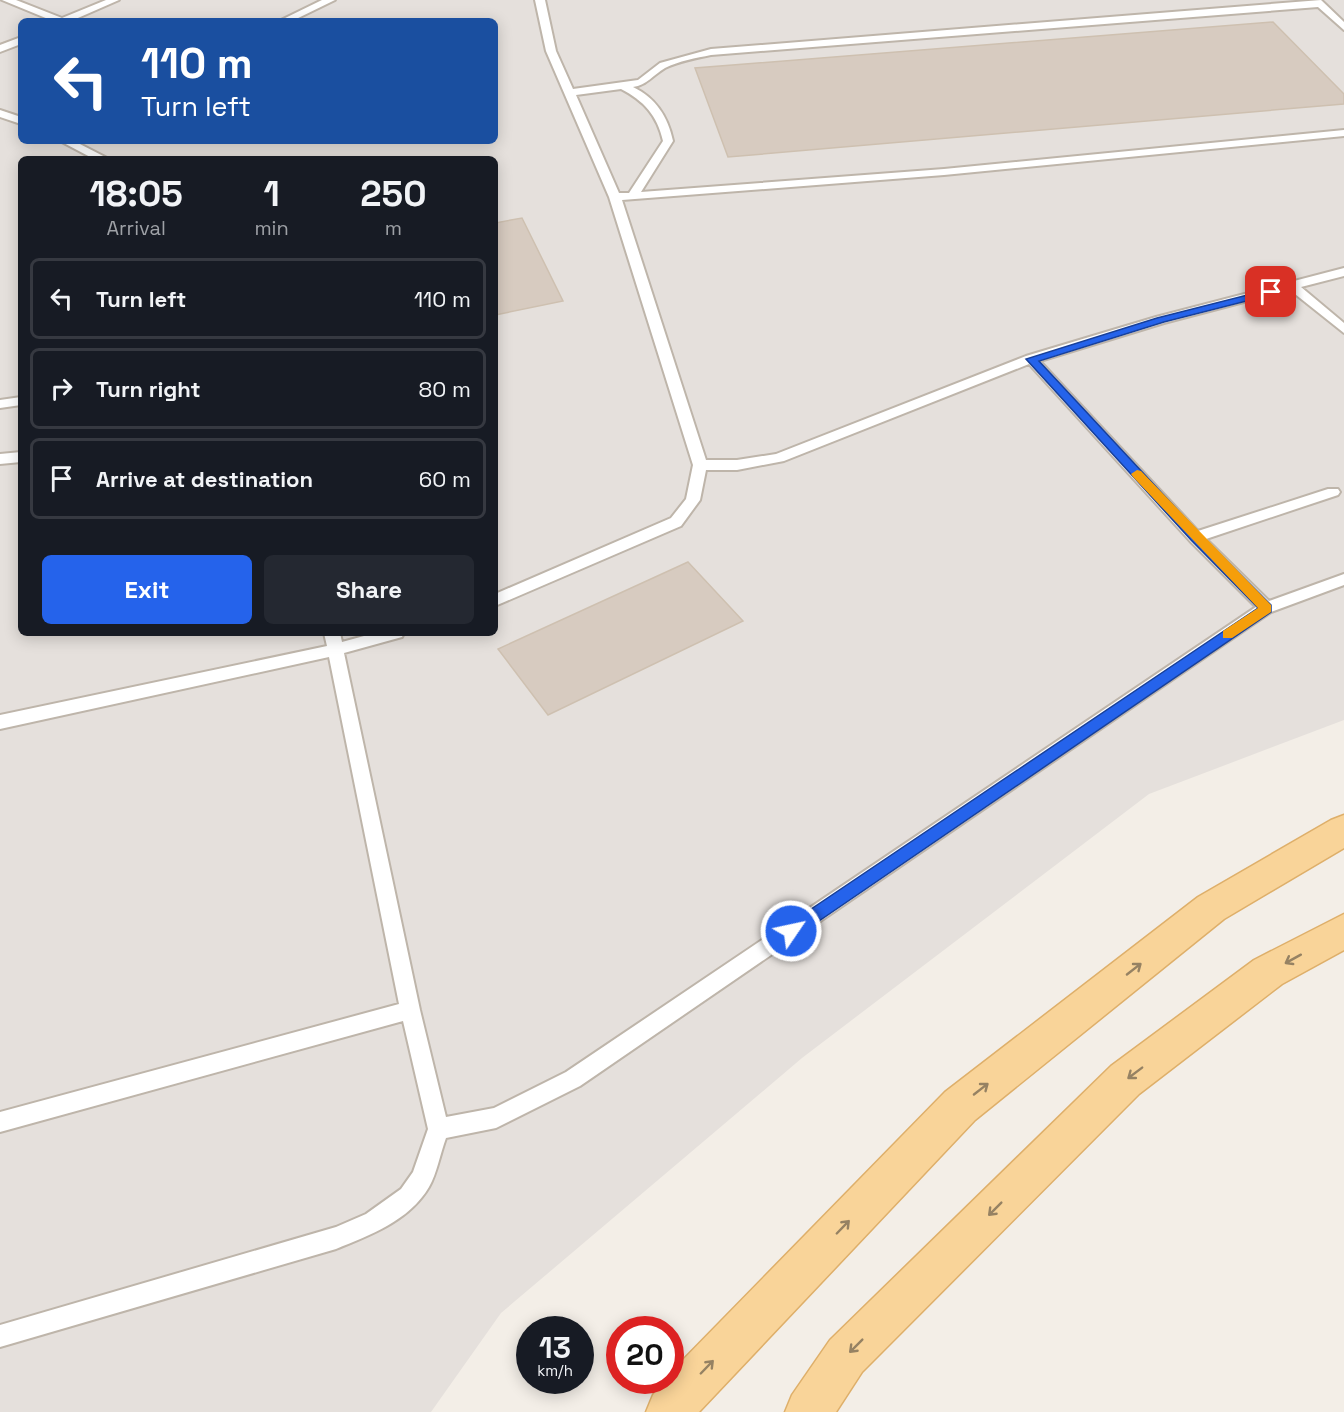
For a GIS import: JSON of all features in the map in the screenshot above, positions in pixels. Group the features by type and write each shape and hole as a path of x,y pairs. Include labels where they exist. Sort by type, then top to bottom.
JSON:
{"main road":[{"path":"670,1412 692,1383 960,1106 1211,908 1344,830"},
{"path":"809,1412 846,1356 1125,1080 1268,972 1344,931"}],"lane":[{"path":"7,0 54,18"},
{"path":"69,18 114,0"},
{"path":"291,18 330,0"},
{"path":"498,599 676,522 693,500 700,465 615,197 551,51 540,0"},
{"path":"1204,0 1216,13"},
{"path":"569,93 641,83 651,70 676,60 711,52 1216,13 1318,2 1344,27"},
{"path":"0,49 18,41"},
{"path":"625,87 641,93 653,105 666,125 668,141 641,178 633,196"},
{"path":"0,113 18,120"},
{"path":"615,197 944,172 1344,133"},
{"path":"71,144 97,156"},
{"path":"700,465 737,465 779,458 1031,359 1160,320 1344,272"},
{"path":"1293,286 1344,329"},
{"path":"1031,359 1195,537 1266,608"},
{"path":"0,404 18,401"},
{"path":"0,459 18,457"},
{"path":"1195,537 1333,492"},
{"path":"438,1129 496,1118 573,1079 1266,608 1344,579"},
{"path":"0,722 333,642 375,636"},
{"path":"0,1336 336,1238 374,1222 409,1197 422,1178 438,1129 410,1010 333,642"},
{"path":"0,1122 410,1010"}],"shaded area":[{"path":"0,0 1344,0 1344,720 1149,794 802,1058 501,1313 431,1412 0,1412"}],"building":[{"path":"1273,22 1344,94 1344,104 728,157 695,68"},
{"path":"522,218 563,301 498,314 498,222"},
{"path":"688,562 743,621 548,715 498,649"}],"slow traffic":[{"path":"1137,474 1195,537 1266,608 1227,635"}],"route":[{"path":"791,931 1266,608 1195,537 1031,359 1160,320 1271,292"}]}
